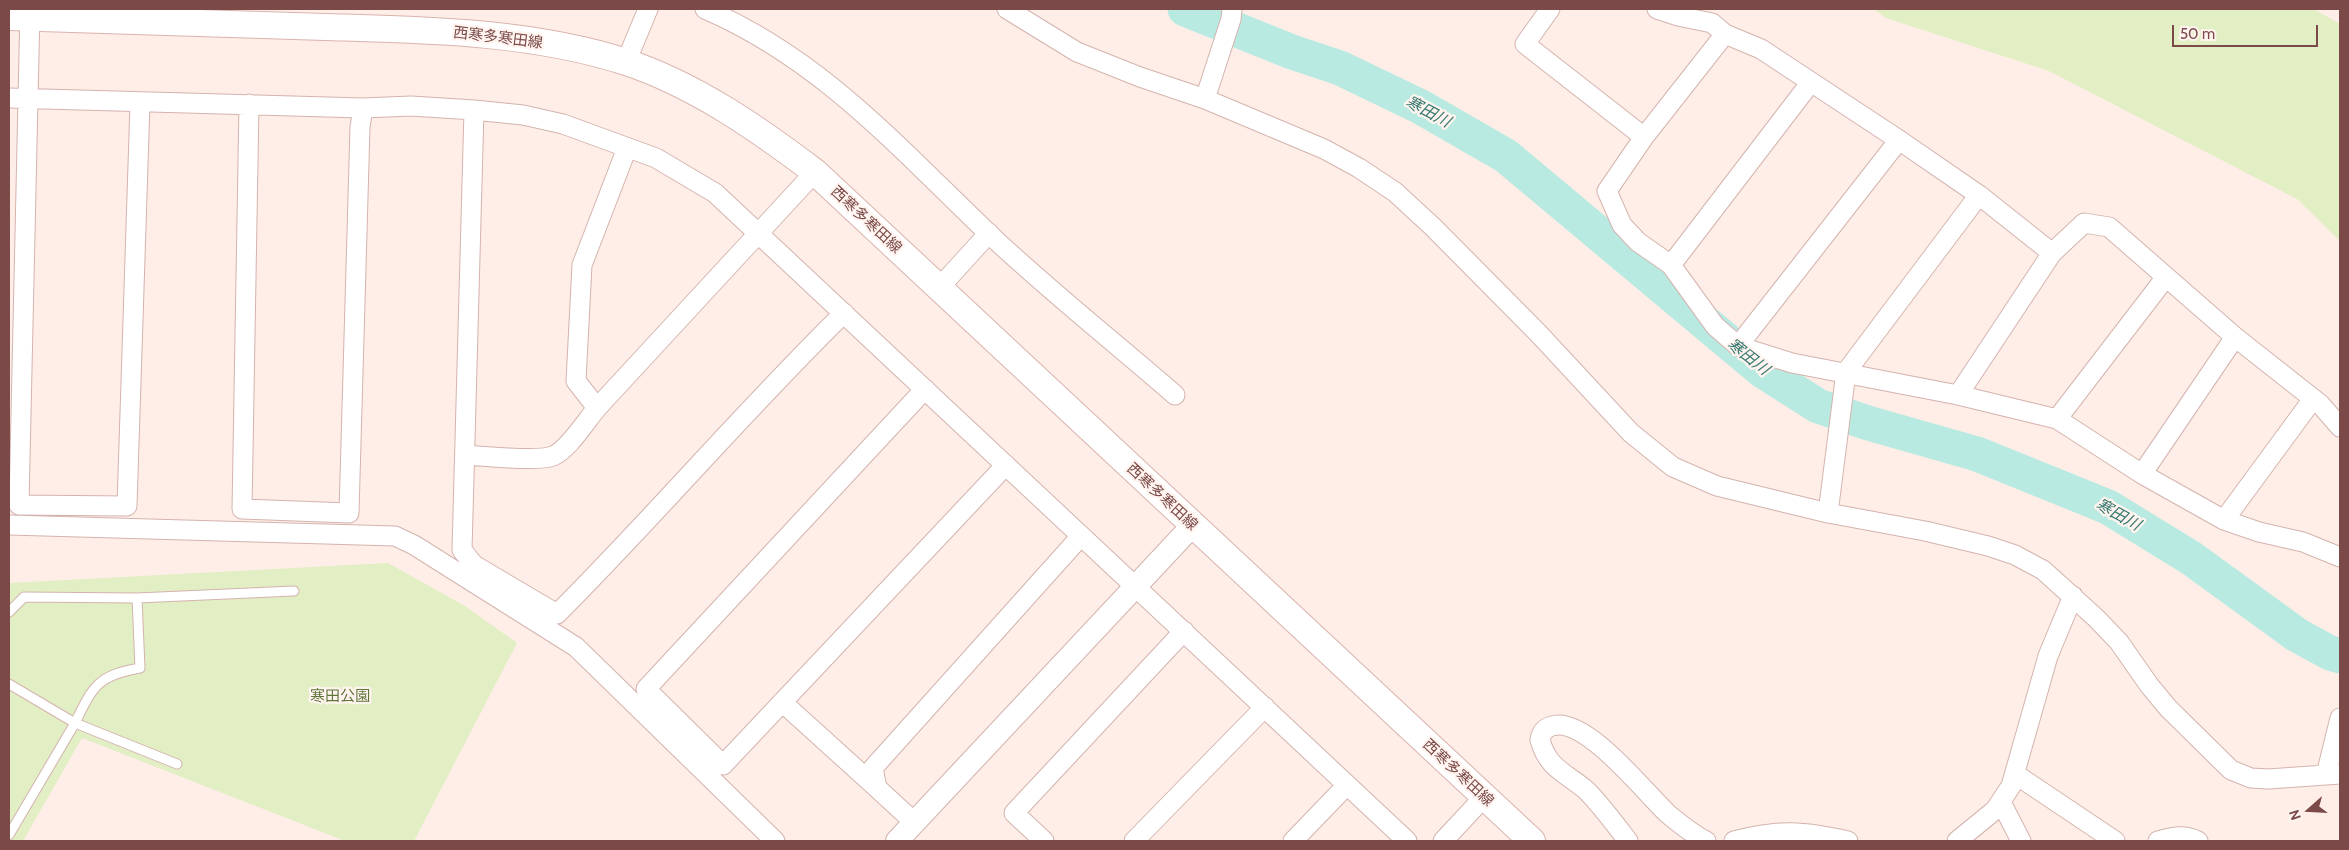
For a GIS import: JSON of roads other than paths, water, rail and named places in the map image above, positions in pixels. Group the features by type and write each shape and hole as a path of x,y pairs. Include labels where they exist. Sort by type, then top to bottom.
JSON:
{"main road":[{"name":"西寒多寒田線","path":"23,14 438,31 562,46 626,62 671,81 760,131 814,172 1532,841"}],"street":[{"path":"626,62 648,9"},
{"path":"705,9 740,24 785,52 834,87 905,151 988,233 1176,395"},
{"path":"1007,9 1077,52 1140,78 1205,99 1324,149 1359,168 1395,192 1433,227 1538,333 1631,433 1673,467 1717,486 1828,513 1925,531 1988,546 2015,555 2043,570 2073,596 2119,642 2149,685 2168,708 2231,770 2251,778 2268,779 2333,775 2340,718"},
{"path":"1205,99 1231,19 1232,9"},
{"path":"1550,9 1525,44 1644,136"},
{"path":"1657,9 1678,16 1712,23 1724,34 1761,49 1979,195 2052,253"},
{"path":"23,14 28,98 19,505 127,506 140,103"},
{"path":"1724,34 1644,136 1607,191 1622,225 1638,242 1671,265 1715,326 1738,346 1792,363 1958,395 2058,419 2142,474 2224,520 2259,532 2303,542 2340,557"},
{"path":"1671,265 1811,82"},
{"path":"9,98 363,108 411,106 474,110 523,115 555,122 656,158 707,188 760,234 1408,841"},
{"path":"249,104 242,510 349,513 360,128 363,108"},
{"path":"474,110 462,550 474,565 557,614 799,357 844,313"},
{"path":"1738,346 1899,140"},
{"path":"597,408 576,381 582,265 627,148"},
{"path":"465,455 522,458 553,456 565,447 597,408 760,234 814,172"},
{"path":"1828,513 1846,372 1979,195"},
{"path":"1958,395 2052,253 2084,223 2109,227 2235,337 2313,399 2340,427"},
{"path":"939,288 988,233"},
{"path":"2058,419 2166,277"},
{"path":"2142,474 2235,337"},
{"path":"925,389 646,689 724,765 1006,465"},
{"path":"2224,520 2313,399"},
{"path":"9,525 395,536 576,648 775,841"},
{"path":"897,841 1193,525"},
{"path":"877,788 873,768 1081,536"},
{"path":"1957,841 2001,802 2015,774 2048,656 2073,596"},
{"path":"1044,841 1014,813 1184,631"},
{"path":"782,702 915,823"},
{"path":"1134,841 1265,707"},
{"path":"1628,841 1587,792 1563,775 1551,763 1540,740 1544,730 1552,726 1562,725 1575,730 1590,740 1616,760 1668,814 1706,841"},
{"path":"2015,774 2115,841"},
{"path":"1293,841 1347,785"},
{"path":"1443,841 1484,797"},
{"path":"2001,802 2021,841"},
{"path":"1734,841 1777,832 1812,833 1848,841"},
{"path":"2158,841 2177,836 2188,837 2198,841"}],"lane":[{"path":"9,612 24,597 137,598 294,591"},
{"path":"9,835 75,723 89,694 102,680 118,671 140,668 137,598"},
{"path":"9,684 75,723 177,764"}],"waterway":[{"name":"寒田川","path":"1185,9 1292,52 1340,68 1421,107 1506,156 1763,371 1818,406 1868,423 1977,454 2108,507 2191,558 2297,635 2330,653 2340,656"}],"park label":[{"name":"寒田公園","path":"340,697"}]}
